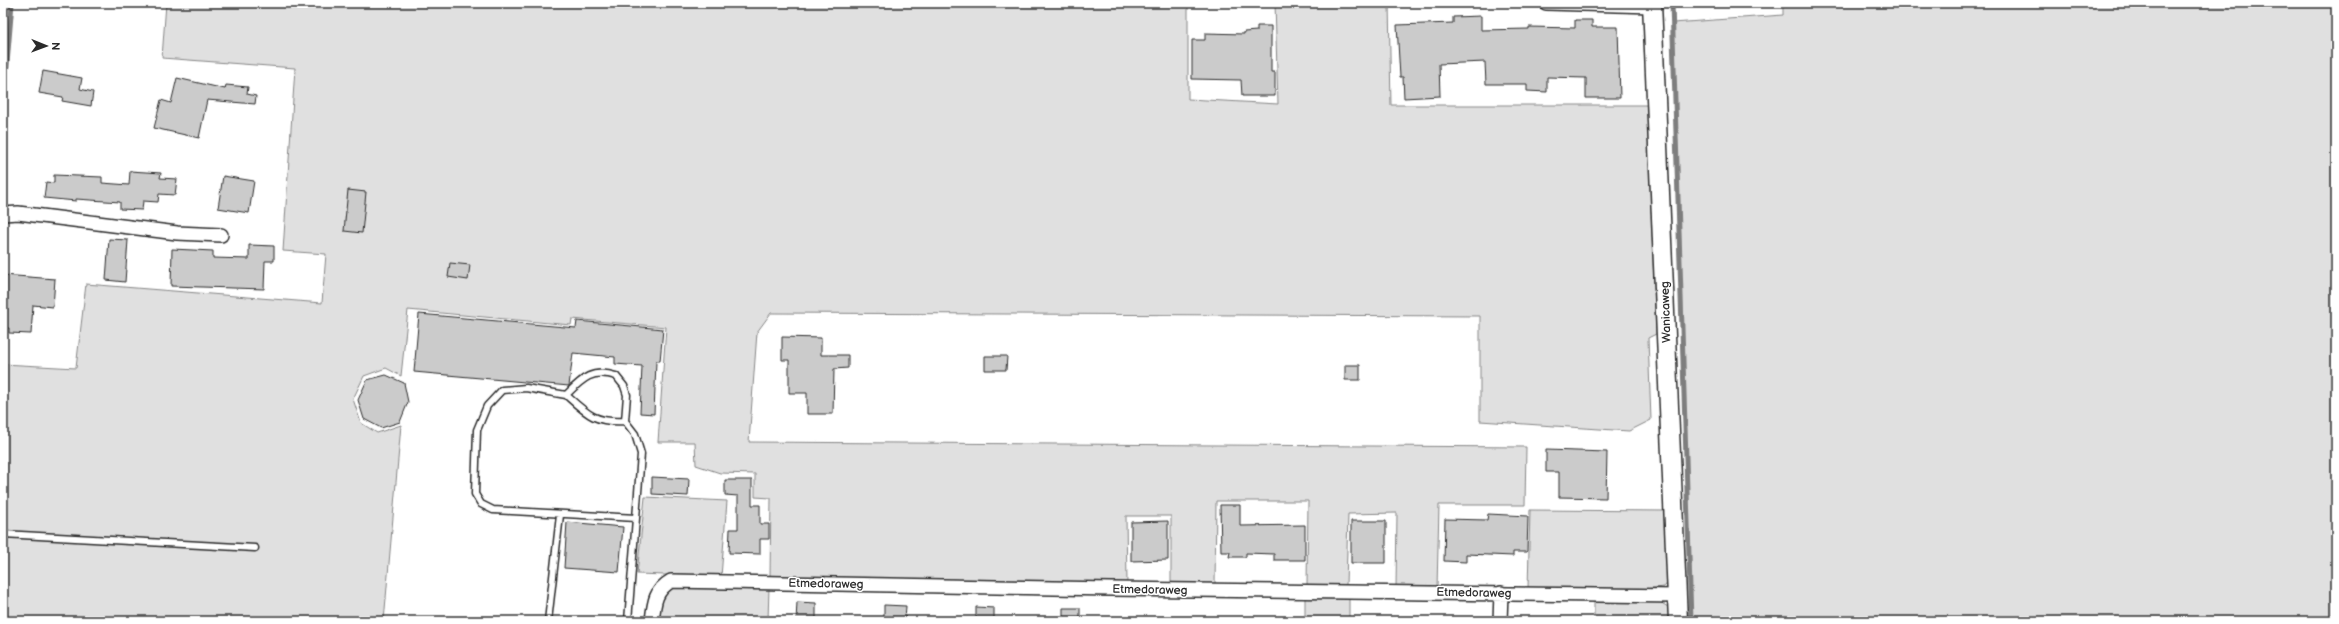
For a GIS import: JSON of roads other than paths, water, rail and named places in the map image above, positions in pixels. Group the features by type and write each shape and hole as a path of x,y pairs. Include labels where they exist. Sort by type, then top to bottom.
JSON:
{"street":[{"path":"1546,3 1652,5"},
{"name":"Wanicaweg","path":"1652,5 1678,621"},
{"path":"3,214 18,213 177,234 222,235"},
{"name":"Etmedoraweg","path":"652,621 654,601 661,587 671,580 1103,589 1677,596"},
{"path":"1500,621 1501,593"}],"lane":[{"path":"566,395 580,381 598,372 616,376 624,386 627,395 625,421 635,434 641,454 628,621"},
{"path":"625,421 610,422 596,419 566,395 526,388 502,390 486,406 477,430 474,476 475,494 481,504 493,510 560,515 636,518"},
{"path":"548,621 560,515"},
{"path":"3,534 255,548"}],"waterway":[{"path":"3,112 12,3"},
{"path":"1672,3 1691,621"}]}
